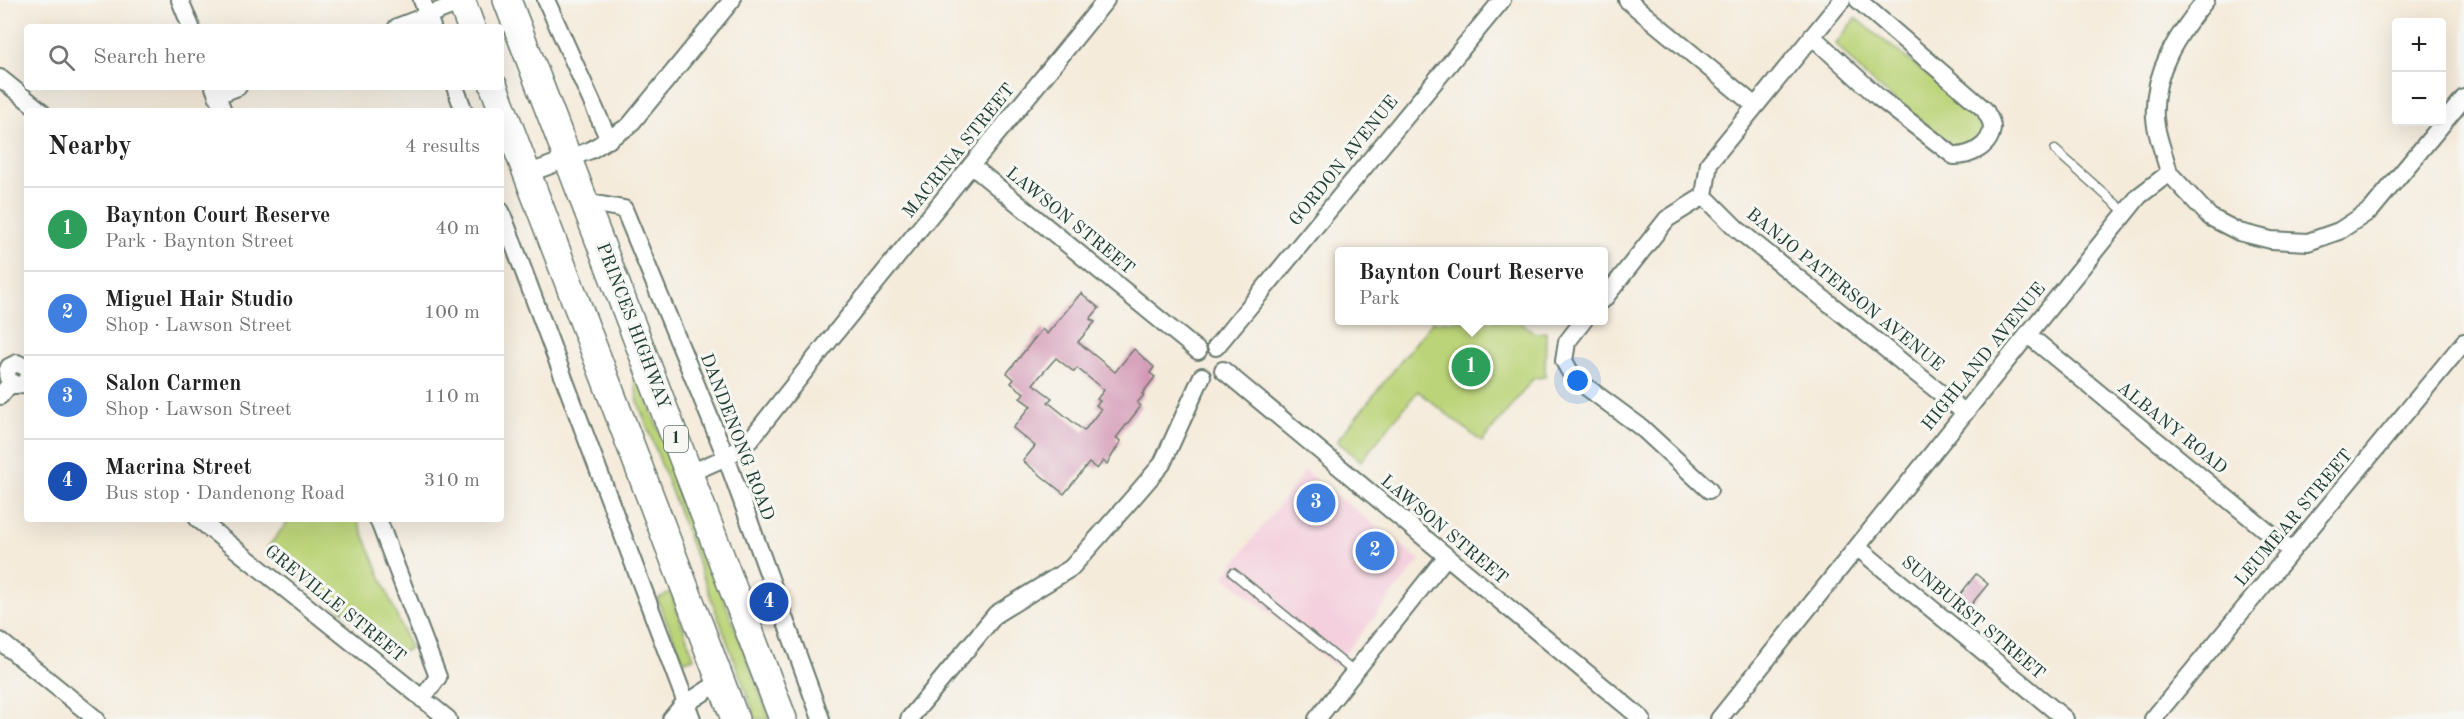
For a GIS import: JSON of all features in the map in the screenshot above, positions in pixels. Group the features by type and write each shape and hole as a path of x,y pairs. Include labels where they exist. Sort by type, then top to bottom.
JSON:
{"highway":[{"name":"PRINCES HIGHWAY","path":"507,0 783,719"},
{"path":"495,90 502,108"},
{"path":"504,113 735,719"}],"street":[{"path":"180,0 190,24"},
{"path":"546,0 609,140"},
{"path":"527,174 609,140 635,120 732,0"},
{"name":"MACRINA STREET","path":"689,473 726,457 751,439 832,335 1106,0"},
{"name":"GORDON AVENUE","path":"1216,347 1502,0"},
{"path":"1627,0 1754,105"},
{"path":"1608,294 1667,219 1704,196 1709,163 1754,105 1842,0"},
{"path":"1812,36 1878,97 1954,156 1967,156 1980,148 1990,138 1993,125 1984,110 1858,0"},
{"path":"2206,0 2190,19 2159,74 2155,118 2169,173 2210,217 2239,232 2271,240 2308,242 2339,231 2371,210 2464,98"},
{"path":"405,24 427,14 465,7"},
{"path":"0,78 37,108"},
{"path":"218,98 233,90"},
{"path":"456,90 463,108"},
{"name":"LAWSON STREET","path":"972,166 1198,351"},
{"name":"HIGHLAND AVENUE","path":"1719,719 2139,196 2169,173"},
{"name":"BANJO PATERSON AVENUE","path":"1704,196 1737,229 1964,412"},
{"name":"DANDENONG ROAD","path":"585,202 624,209 726,457 821,719"},
{"path":"504,218 689,711"},
{"path":"1581,325 1567,342 1564,361 1573,377 1642,428 1709,490"},
{"name":"ALBANY ROAD","path":"2027,334 2291,551"},
{"name":"LEUMEAR STREET","path":"2153,719 2464,342"},
{"path":"1206,346 1216,347 1225,360 1223,370 1216,376 1202,376 1194,364 1198,351 1206,346"},
{"name":"LAWSON STREET","path":"1223,370 1642,719"},
{"path":"0,396 20,372"},
{"path":"909,719 996,614 1071,568 1162,464 1202,376"},
{"name":"GREVILLE STREET","path":"202,522 448,719"},
{"path":"379,522 438,677 422,699"},
{"name":"SUNBURST STREET","path":"1857,547 2065,719"},
{"path":"1317,719 1446,557"},
{"path":"0,641 96,719"},
{"path":"671,719 689,711 721,681"}],"lane":[{"path":"2055,150 2126,213"},
{"path":"1233,573 1354,672"}],"shaded area":[{"path":"1305,471 1420,560 1335,666 1224,576"}],"green space":[{"path":"1855,18 1972,109 1984,124 1983,138 1970,148 1955,148 1865,76 1836,44"},
{"path":"1430,325 1524,325 1535,333 1546,332 1545,377 1534,378 1482,442 1418,391 1361,461 1337,441"},
{"path":"631,358 770,719 756,719 638,402"},
{"path":"288,522 358,522 410,648 397,656 267,548"},
{"path":"670,592 694,658 684,661 657,599"}],"building":[{"path":"1081,293 1099,308 1090,319 1095,322 1078,342 1115,372 1134,349 1154,367 1150,373 1155,377 1137,403 1141,406 1116,438 1121,441 1107,464 1103,461 1097,469 1089,463 1064,494 1023,461 1035,446 1013,428 1031,406 1020,398 1024,393 1011,383 1014,379 1007,373 1042,329 1047,334","holes":["1056,358 1074,372 1077,368 1104,390 1097,399 1100,401 1096,405 1101,409 1084,431 1048,402 1052,398 1033,384"]},
{"path":"1976,574 1988,584 1970,606 1958,597"}],"place":[{"name":"Baynton Court Reserve","path":"1471,367"},
{"name":"Salon Carmen","path":"1316,503"},
{"name":"Miguel Hair Studio","path":"1375,551"},
{"name":"Macrina Street","path":"769,602"}]}
